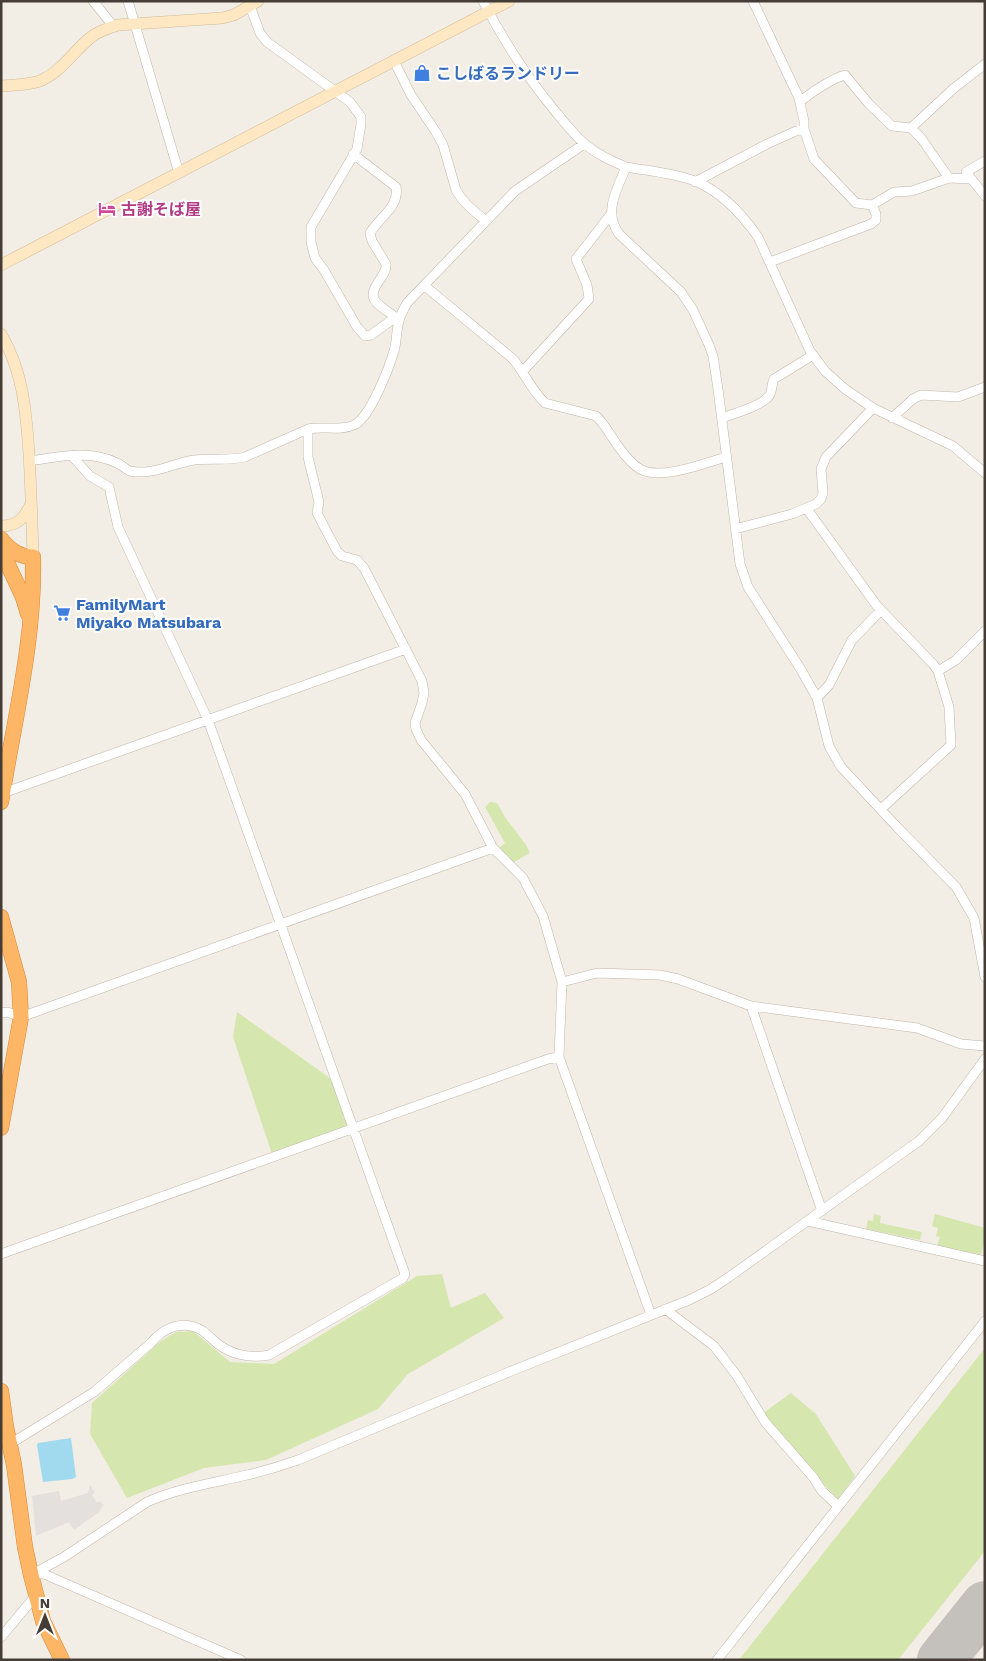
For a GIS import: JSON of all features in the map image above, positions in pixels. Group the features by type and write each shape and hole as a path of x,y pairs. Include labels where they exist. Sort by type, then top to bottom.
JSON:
{"highway":[{"path":"1,540 18,554 24,557 33,557 30,626 25,666 2,797"},
{"path":"1,550 22,597 30,626"},
{"path":"1,917 19,982 21,1017 1,1128"},
{"path":"1,1391 3,1427 10,1444 31,1576 43,1621 62,1660"}],"street":[{"path":"93,1 114,27"},
{"path":"128,1 179,173"},
{"path":"1,266 394,61 486,6 509,1"},
{"path":"753,1 800,102 804,129 814,159 856,204 872,205 894,192 912,191 949,178 971,179"},
{"path":"1,86 42,80 68,61 90,38 106,29 134,24 222,18 234,15 254,4 260,33 267,42 350,102 361,117 357,149 311,227 311,242 315,258 357,327 365,336 371,335 398,318"},
{"path":"486,6 522,68 549,104 584,144 600,155 626,167 677,176 695,182 715,192 733,206 758,237 813,356 834,381 856,398 892,418 953,446 985,473"},
{"path":"394,61 411,95 443,145 459,196 463,202 486,221"},
{"path":"911,128 952,89 985,64"},
{"path":"800,102 808,94 839,76 845,75 869,104 892,126 911,128 921,138 949,178"},
{"path":"695,182 782,137 804,129"},
{"path":"29,461 71,455 99,457 118,463 129,470 154,471 196,460 238,459 308,429 350,427 357,424 374,401 392,358 398,318 407,303 515,191 584,144"},
{"path":"353,154 396,188 398,195 394,205 375,224 370,233 372,241 386,264 386,268 374,288 373,296 375,301 398,318"},
{"path":"985,161 966,172 985,196"},
{"path":"626,167 611,208 614,228 682,292 701,326 713,356 740,564 748,587 817,698 829,746 841,767 956,887 974,918 985,977"},
{"path":"770,262 871,224 876,220 876,214 872,205"},
{"path":"523,371 589,299 587,286 576,259 611,214"},
{"path":"425,286 513,359 545,403 596,416 601,420 620,449 640,469 649,472 668,472 726,457"},
{"path":"1,334 12,354 22,386 32,504 33,557"},
{"path":"722,418 745,410 768,398 771,394 774,379 813,356"},
{"path":"892,418 913,399 921,395 958,397 985,387"},
{"path":"735,529 807,509 821,499 823,493 821,469 826,457 874,408"},
{"path":"308,429 308,457 319,502 317,513 337,551 342,556 356,560 364,568 422,680 424,693 416,716 416,729 421,740 465,794 493,848 523,878 543,916 562,982 559,1057 651,1314"},
{"path":"10,1444 94,1392 157,1335 173,1326 194,1326 202,1330 220,1346 236,1353 256,1357 269,1355 403,1278 405,1274 208,720 118,527 109,487 90,476 71,455"},
{"path":"1,526 14,525 21,520 32,504"},
{"path":"807,509 880,610 933,664 938,671 949,707 951,745 881,809"},
{"path":"817,698 829,686 852,640 880,610"},
{"path":"938,671 956,660 985,630"},
{"path":"2,797 406,649"},
{"path":"1,1012 21,1017 493,848"},
{"path":"562,982 597,973 660,975 678,979 751,1006 917,1028 961,1044 985,1046"},
{"path":"751,1006 822,1211"},
{"path":"1,1254 548,1059 559,1057"},
{"path":"31,1576 156,1498 276,1468 298,1460 710,1289 919,1141 933,1129 985,1059"},
{"path":"808,1221 985,1261"},
{"path":"665,1309 714,1346 737,1376 765,1422 822,1491 838,1506"},
{"path":"717,1660 985,1321"},
{"path":"31,1576 36,1573 44,1574 241,1660"},
{"path":"1,1637 37,1594"}],"green space":[{"path":"490,802 497,803 530,853 512,863 499,848 505,843 485,807"},
{"path":"237,1012 334,1081 351,1127 272,1154 233,1037"},
{"path":"874,1214 881,1216 880,1223 922,1232 920,1240 866,1229 868,1220 873,1221"},
{"path":"935,1214 985,1228 985,1240 980,1258 937,1246 940,1237 936,1236 938,1228 932,1226"},
{"path":"442,1274 451,1308 485,1293 504,1318 408,1374 378,1409 266,1460 204,1468 127,1498 90,1434 92,1403 161,1341 176,1332 193,1331 230,1362 274,1364 417,1276"},
{"path":"985,1348 985,1551 898,1660 739,1660"},
{"path":"791,1393 816,1414 855,1476 838,1499 795,1454 763,1413"}],"shaded area":[{"path":"90,1485 95,1492 92,1495 97,1503 100,1501 103,1505 99,1512 74,1530 69,1522 36,1536 32,1496 59,1491 61,1501 88,1493"}],"water":[{"path":"71,1438 76,1477 43,1482 38,1443"}],"runway":[{"path":"941,1660 985,1605"}],"place":[{"name":"こしばるランドリー","path":"422,73"},
{"name":"古謝そば屋","path":"107,209"},
{"name":"FamilyMart Miyako Matsubara","path":"62,613"}]}
